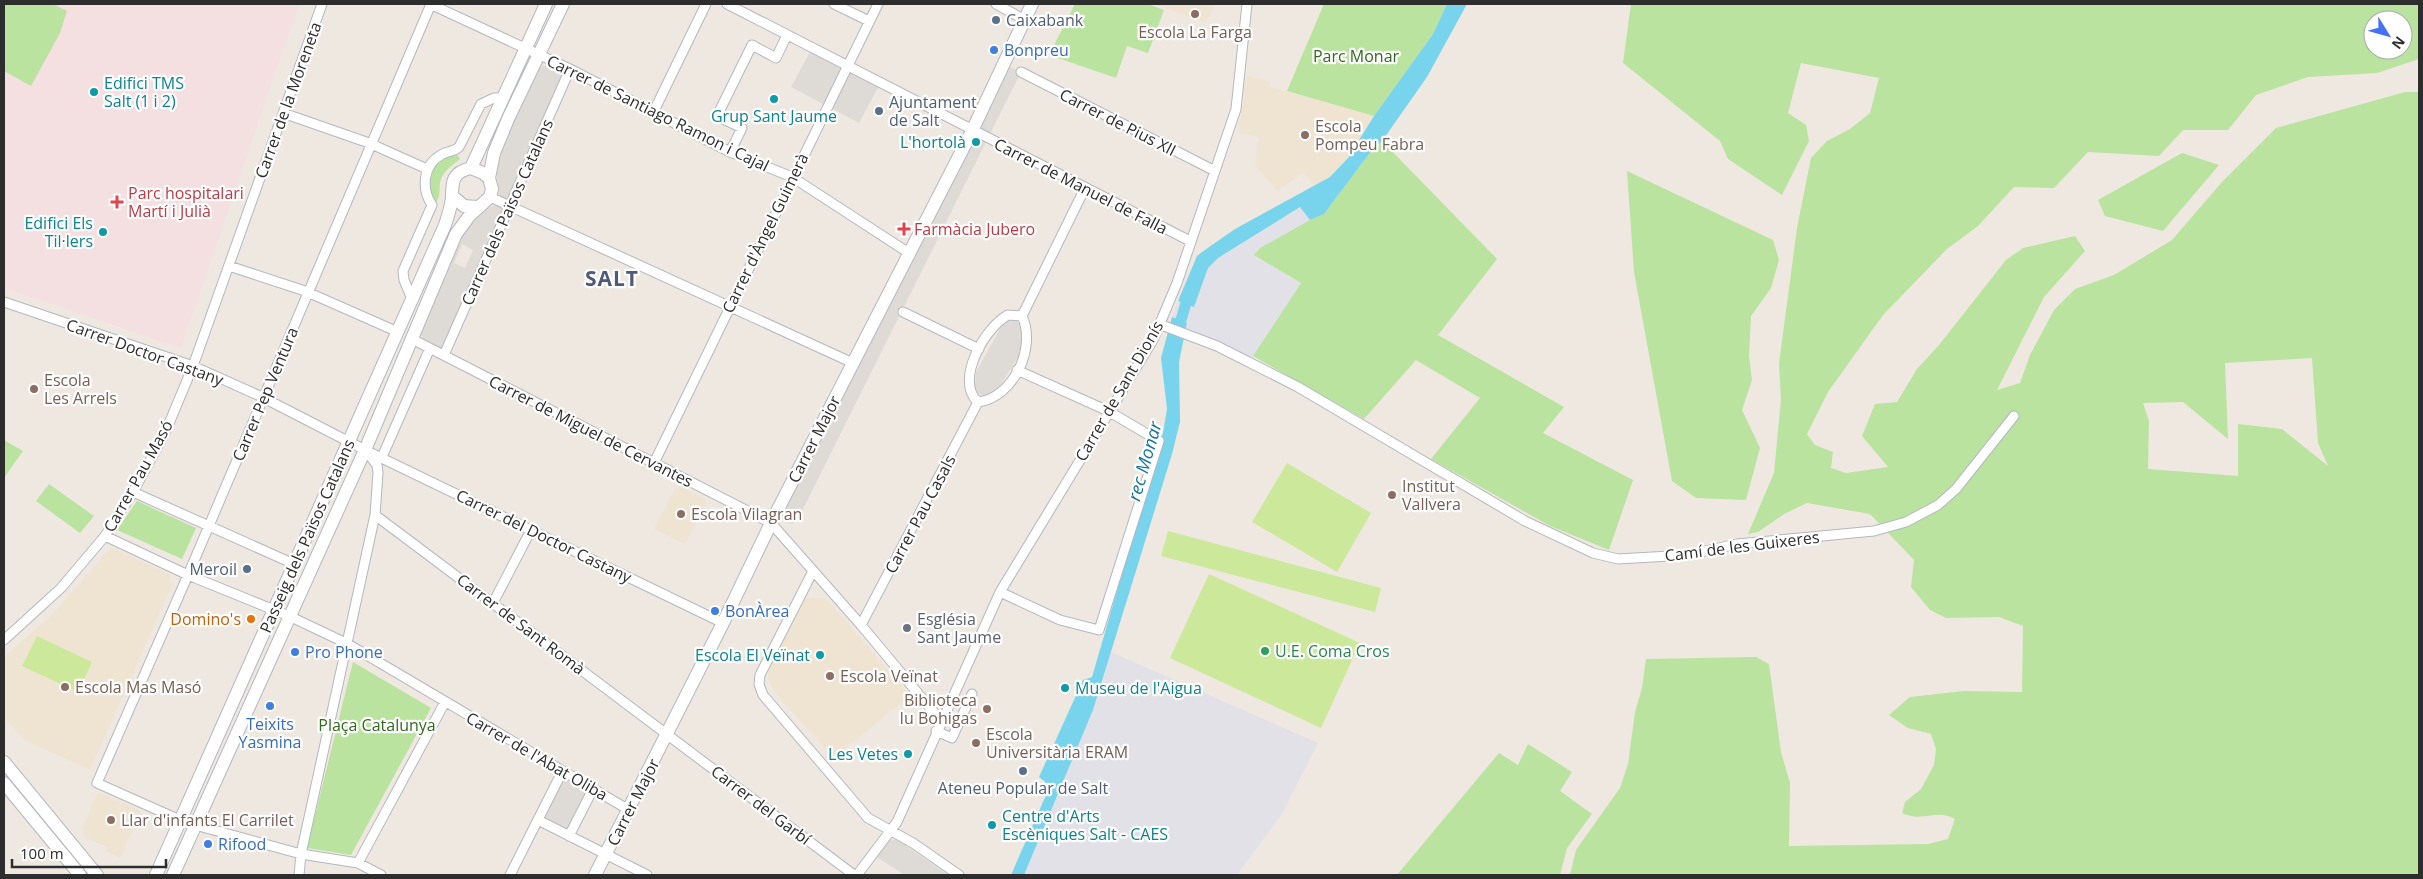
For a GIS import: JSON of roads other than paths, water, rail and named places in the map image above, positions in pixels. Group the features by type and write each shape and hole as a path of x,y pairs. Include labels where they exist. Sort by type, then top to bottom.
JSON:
{"main road":[{"name":"Passeig dels Països Catalans","path":"156,875 445,225 454,178 461,172 471,168 546,4"},
{"path":"173,875 364,450 456,234 477,207 490,198 492,189 489,178 491,160 564,4"},
{"name":"Carrer Major","path":"595,875 723,623 771,523 972,131 1032,4"},
{"path":"471,168 489,178"},
{"path":"452,196 464,206 477,207"},
{"path":"4,762 97,875"},
{"path":"4,783 80,875"}],"street":[{"name":"Carrer de la Moreneta","path":"193,366 322,4"},
{"name":"Carrer de Santiago Ramon i Cajal","path":"431,4 570,69 730,152 792,177 909,253"},
{"name":"Carrer Pep Ventura","path":"180,820 97,783 188,575 370,143 431,4"},
{"path":"653,113 706,4"},
{"name":"Carrer de Manuel de Falla","path":"727,4 1190,241"},
{"path":"834,4 869,21"},
{"name":"Carrer d'Àngel Guimerà","path":"654,463 846,66 878,4"},
{"path":"996,4 1025,20"},
{"name":"Carrer de Sant Dionís","path":"855,875 897,822 938,726 1000,592 1108,411 1162,325 1236,109 1247,4"},
{"path":"730,152 742,128 717,116 752,46 776,58 787,35"},
{"name":"Carrer dels Països Catalans","path":"444,355 570,69"},
{"name":"Carrer de Pius XII","path":"1021,72 1215,171"},
{"path":"412,299 404,280 403,270 432,205 426,187 427,169 441,155 460,147 481,104 494,98 502,98"},
{"path":"283,113 370,143 427,169"},
{"path":"1022,316 1085,188"},
{"path":"490,198 853,363"},
{"path":"229,266 308,292 398,332"},
{"name":"Carrer Doctor Castany","path":"4,302 193,366 263,397 364,450"},
{"path":"903,312 979,349"},
{"path":"1014,314 1022,316 1026,324 1027,342 1012,380 999,395 988,401 978,402 971,394 968,383 979,349 1000,319 1014,314"},
{"name":"Camí de les Guixeres","path":"1162,325 1217,346 1298,388 1525,521 1593,553 1618,559 1687,555 1737,544 1874,531 1906,522 1938,505 1956,489 2014,416"},
{"name":"Carrer de Miguel de Cervantes","path":"412,339 771,523"},
{"path":"382,458 430,348"},
{"name":"Carrer Pau Masó","path":"4,640 61,588 105,536 133,492 165,433 193,366"},
{"path":"1000,592 1060,620 1099,630 1158,441 1108,411 1017,370"},
{"name":"Carrer Pau Casals","path":"861,625 978,402"},
{"path":"299,875 301,854 375,515 377,465 364,450"},
{"name":"Carrer del Doctor Castany","path":"364,450 723,623"},
{"path":"133,492 294,564"},
{"name":"Carrer de Sant Romà","path":"375,515 667,734"},
{"path":"771,523 861,625 938,726 952,738 972,694"},
{"path":"493,603 531,530"},
{"path":"105,536 188,575 290,616 348,644"},
{"path":"813,571 760,675 759,684 763,695 868,818 913,843 958,875"},
{"name":"Carrer de l'Abat Oliba","path":"348,644 629,810"},
{"path":"358,863 445,702"},
{"name":"Carrer del Garbí","path":"667,734 855,875"},
{"path":"510,875 562,772"},
{"path":"569,836 593,789"},
{"path":"538,820 647,875"},
{"path":"195,825 301,854 358,863 381,875"}],"water":[{"path":"1447,4 1467,4 1427,77 1382,141 1369,154 1324,214 1310,220 1300,207 1218,258 1208,268 1194,307 1178,301 1197,256 1235,229 1330,177 1348,158 1374,116 1433,34"},
{"path":"1172,317 1187,323 1179,362 1180,422 1172,454 1093,710 1024,875 1011,875 1050,786 1039,777 1083,680 1092,677 1163,433 1167,409 1161,358"}],"waterway":[{"name":"rec Monar","path":"1177,334 1190,289"}],"place":[{"name":"Escola La Farga","path":"1195,14"},
{"name":"Caixabank","path":"996,20"},
{"name":"Bonpreu","path":"994,50"},
{"name":"Edifici TMS Salt (1 i 2)","path":"94,92"},
{"name":"Grup Sant Jaume","path":"774,99"},
{"name":"Ajuntament de Salt","path":"879,111"},
{"name":"Escola Pompeu Fabra","path":"1305,135"},
{"name":"L'hortolà","path":"976,142"},
{"name":"Parc hospitalari Martí i Julià","path":"117,202"},
{"name":"Farmàcia Jubero","path":"904,229"},
{"name":"Edifici Els Til·lers","path":"103,232"},
{"name":"Escola Les Arrels","path":"34,389"},
{"name":"Institut Vallvera","path":"1392,495"},
{"name":"Escola Vilagran","path":"681,514"},
{"name":"Meroil","path":"247,569"},
{"name":"BonÀrea","path":"715,611"},
{"name":"Domino's","path":"251,619"},
{"name":"Església Sant Jaume","path":"907,628"},
{"name":"U.E. Coma Cros","path":"1265,651"},
{"name":"Pro Phone","path":"295,652"},
{"name":"Escola El Veïnat","path":"820,655"},
{"name":"Escola Veïnat","path":"830,676"},
{"name":"Escola Mas Masó","path":"65,687"},
{"name":"Museu de l'Aigua","path":"1065,688"},
{"name":"Teixits Yasmina","path":"270,706"},
{"name":"Biblioteca Iu Bohigas","path":"987,709"},
{"name":"Escola Universitària ERAM","path":"976,743"},
{"name":"Les Vetes","path":"908,754"},
{"name":"Ateneu Popular de Salt","path":"1023,771"},
{"name":"Llar d'infants El Carrilet","path":"111,820"},
{"name":"Centre d'Arts Escèniques Salt - CAES","path":"992,825"},
{"name":"Rifood","path":"208,844"}],"district":[{"name":"SALT","path":"612,278"}],"park label":[{"name":"Parc Monar","path":"1356,56"},
{"name":"Plaça Catalunya","path":"377,725"}]}
